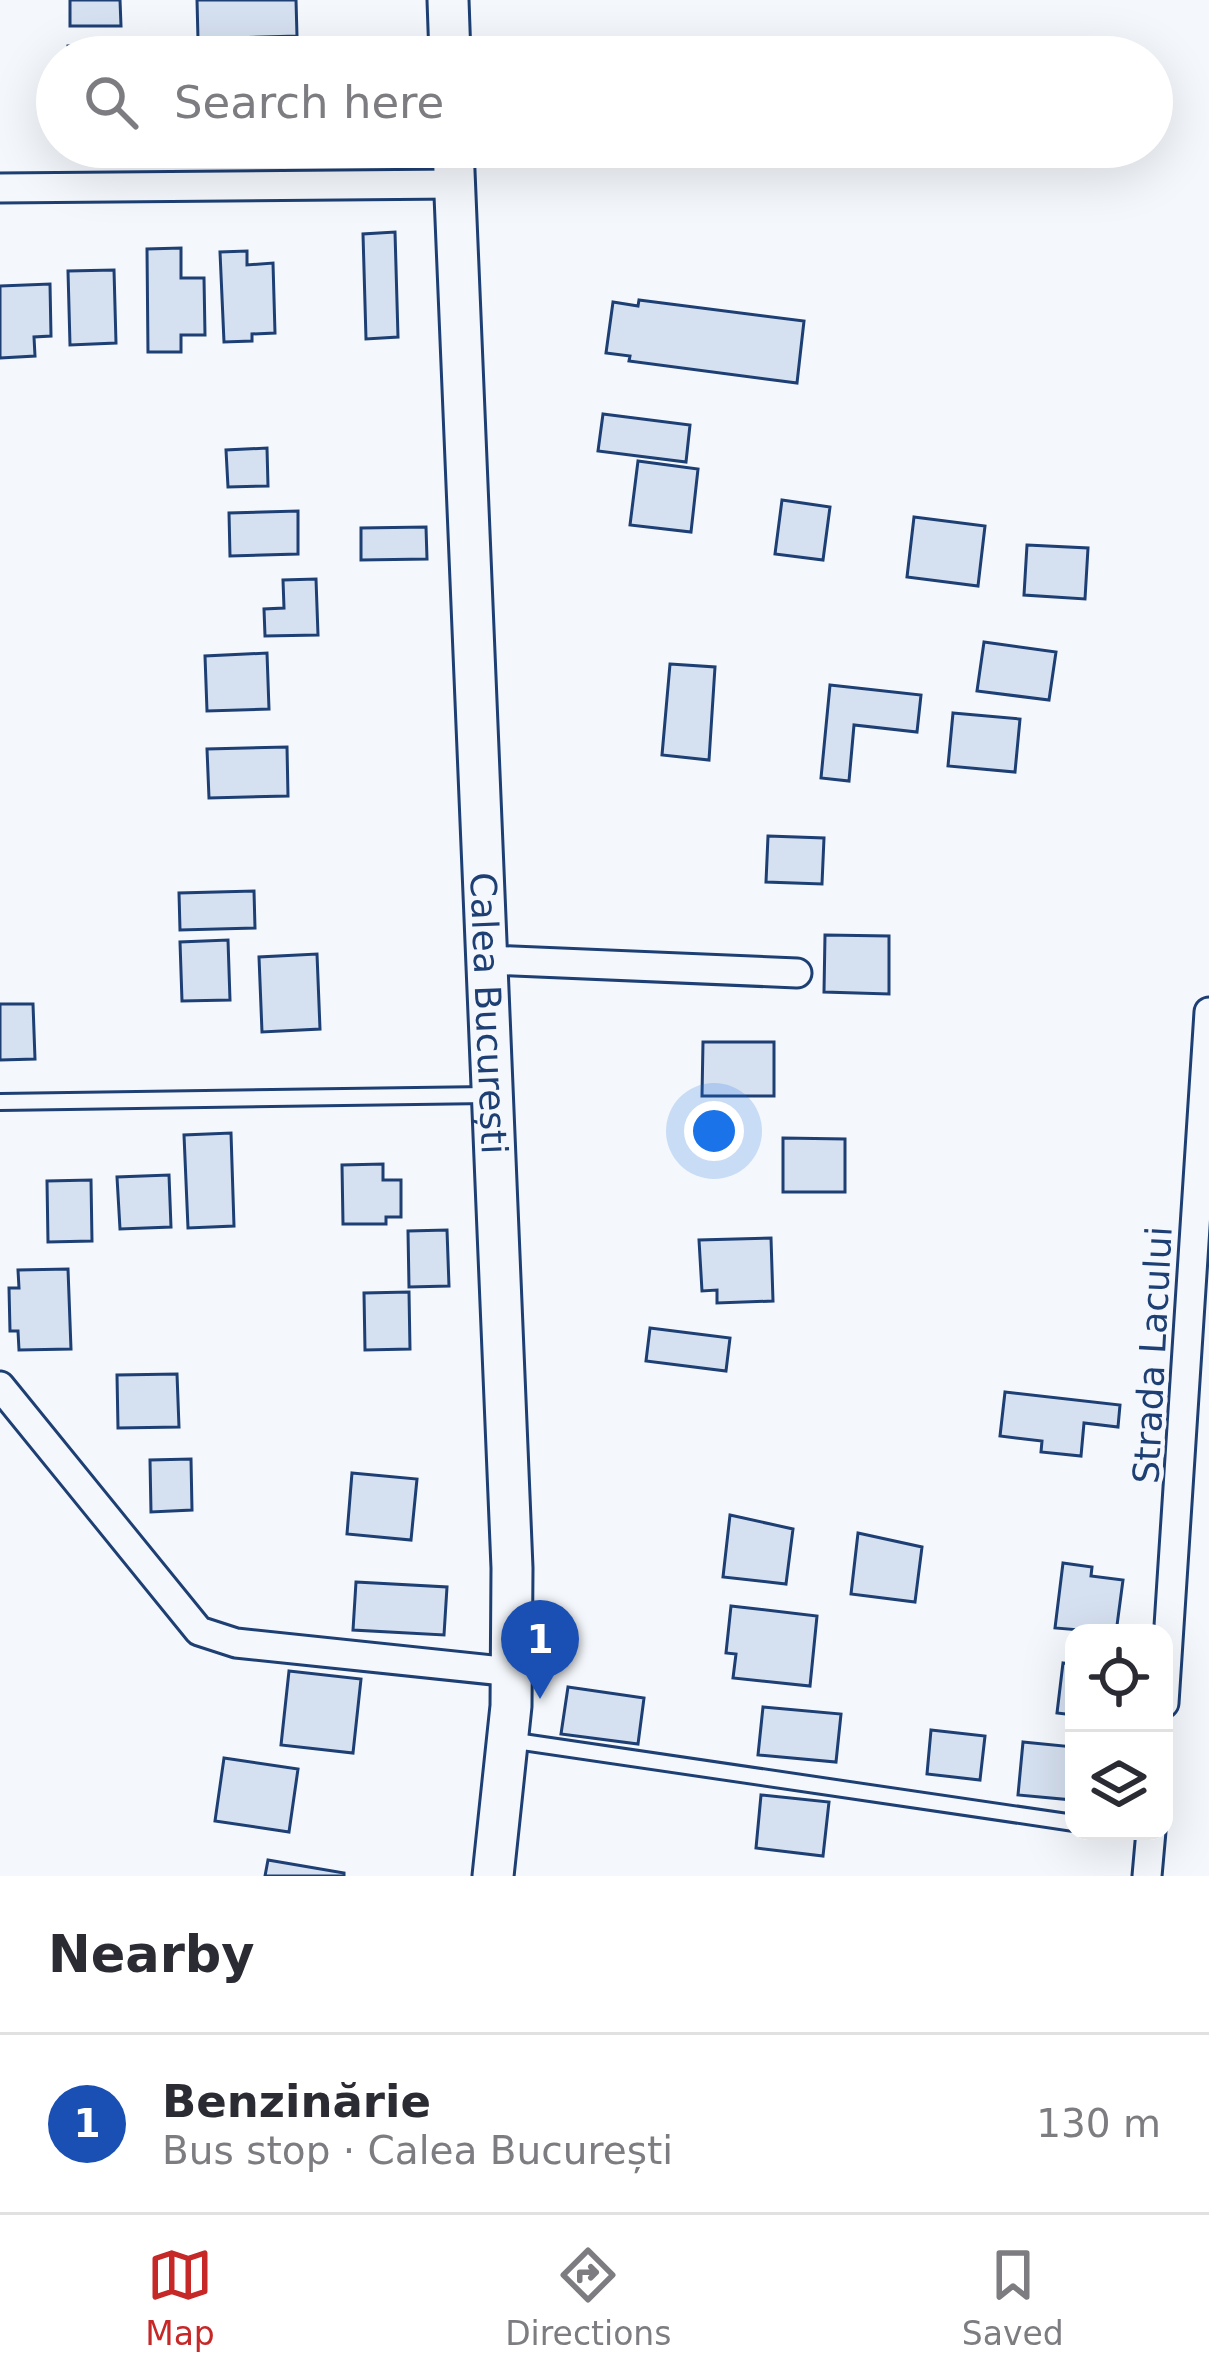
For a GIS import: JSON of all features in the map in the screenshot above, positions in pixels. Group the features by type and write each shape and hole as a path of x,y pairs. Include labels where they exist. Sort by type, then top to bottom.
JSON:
{"main road":[{"path":"448,0 449,36"},
{"name":"Calea București","path":"454,168 510,1468 512,1672 493,1876"}],"street":[{"path":"0,188 413,168"},
{"path":"488,960 796,973"},
{"name":"Strada Lacului","path":"1169,1624 1209,1012"},
{"path":"0,1386 200,1631 236,1643 512,1672"},
{"path":"1145,1840 1147,1876"}],"lane":[{"path":"0,1102 494,1095"},
{"path":"508,1740 1065,1822"}],"building":[{"path":"70,0 120,0 121,26 70,26"},
{"path":"197,0 296,0 297,36 198,36"},
{"path":"395,232 398,337 366,339 363,234"},
{"path":"181,248 181,278 204,278 205,335 181,335 181,352 148,352 147,249"},
{"path":"247,251 247,265 273,263 275,333 252,334 252,341 224,342 220,252"},
{"path":"114,270 116,343 70,345 68,271"},
{"path":"50,284 51,336 34,337 35,356 0,358 0,286"},
{"path":"639,300 804,321 797,383 629,361 630,356 606,353 613,302 638,306"},
{"path":"603,414 690,425 686,462 598,451"},
{"path":"267,448 268,486 228,487 226,450"},
{"path":"638,461 698,469 691,532 630,525"},
{"path":"782,500 830,507 823,560 775,554"},
{"path":"298,511 298,554 230,556 229,513"},
{"path":"914,517 985,526 978,586 907,577"},
{"path":"426,527 427,559 361,560 361,528"},
{"path":"1027,545 1088,548 1085,599 1024,595"},
{"path":"316,579 318,635 265,636 264,609 284,608 283,580"},
{"path":"984,642 1056,652 1049,700 977,691"},
{"path":"267,653 269,709 207,711 205,656"},
{"path":"670,664 715,667 709,760 662,755"},
{"path":"830,685 921,695 917,732 854,725 849,781 821,778"},
{"path":"953,713 1020,719 1015,772 948,766"},
{"path":"287,747 288,796 209,798 207,749"},
{"path":"768,836 824,838 822,884 766,882"},
{"path":"254,891 255,928 180,930 179,893"},
{"path":"825,935 889,936 889,994 824,992"},
{"path":"228,940 230,1000 182,1001 180,942"},
{"path":"317,954 320,1029 262,1032 259,957"},
{"path":"0,1004 33,1004 35,1059 0,1060"},
{"path":"703,1042 774,1042 774,1096 702,1096"},
{"path":"231,1133 234,1226 188,1228 184,1135"},
{"path":"783,1138 845,1139 845,1192 783,1192"},
{"path":"383,1164 383,1180 401,1180 401,1217 386,1217 386,1224 343,1224 342,1165"},
{"path":"169,1175 171,1227 120,1229 117,1177"},
{"path":"91,1180 92,1241 48,1242 47,1181"},
{"path":"447,1230 449,1286 409,1287 408,1231"},
{"path":"771,1238 773,1301 717,1303 717,1290 702,1291 699,1240"},
{"path":"68,1269 71,1349 19,1350 18,1331 10,1331 9,1288 19,1288 18,1270"},
{"path":"409,1292 410,1349 365,1350 364,1293"},
{"path":"650,1328 730,1338 726,1371 646,1361"},
{"path":"177,1374 179,1427 118,1428 117,1375"},
{"path":"1005,1392 1120,1405 1118,1427 1084,1423 1081,1456 1041,1452 1042,1441 1000,1436"},
{"path":"191,1459 192,1510 151,1512 150,1460"},
{"path":"352,1473 417,1479 411,1540 347,1534"},
{"path":"730,1515 793,1529 786,1584 723,1577"},
{"path":"858,1533 922,1547 915,1602 851,1594"},
{"path":"1063,1563 1092,1567 1091,1576 1123,1580 1117,1624 1055,1628"},
{"path":"356,1582 447,1587 444,1635 353,1630"},
{"path":"731,1606 817,1616 810,1686 733,1678 736,1654 726,1653"},
{"path":"1063,1663 1065,1663 1065,1714 1057,1713"},
{"path":"289,1671 361,1679 353,1753 281,1745"},
{"path":"568,1687 644,1698 638,1744 561,1734"},
{"path":"763,1707 841,1714 836,1762 758,1755"},
{"path":"931,1730 985,1736 980,1780 927,1774"},
{"path":"1023,1742 1065,1746 1065,1799 1018,1795"},
{"path":"224,1758 298,1769 289,1832 215,1821"},
{"path":"761,1795 829,1802 823,1856 756,1848"},
{"path":"268,1860 344,1873 344,1876 265,1876"}],"place":[{"name":"Benzinărie","path":"540,1699"}]}
